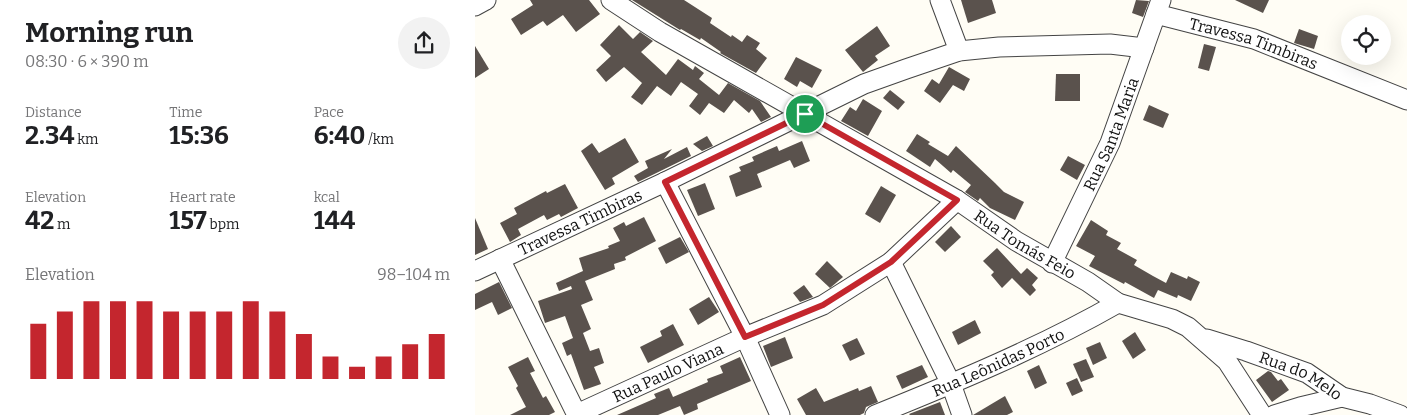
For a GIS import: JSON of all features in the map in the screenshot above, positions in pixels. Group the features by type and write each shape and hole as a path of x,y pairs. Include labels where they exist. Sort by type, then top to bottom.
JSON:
{"street":[{"path":"475,6 486,0"},
{"name":"Rua Tomás Feio","path":"611,0 660,32 957,200 1016,241 1088,282 1118,303 1172,319 1188,327 1227,361 1262,415"},
{"path":"940,0 959,51"},
{"name":"Travessa Timbiras","path":"1158,7 1254,39 1407,100"},
{"name":"Rua Santa Maria","path":"1052,263 1110,143 1158,7"},
{"name":"Travessa Timbiras","path":"475,271 665,182 864,84 959,51 999,47 1110,44 1144,48"},
{"path":"665,182 745,337 780,415"},
{"name":"Rua Paulo Viana","path":"577,415 745,337 823,305 891,262 957,200"},
{"path":"500,259 577,415"},
{"path":"891,262 951,384 962,415"},
{"name":"Rua Leônidas Porto","path":"875,415 951,384 1086,321 1118,303"},
{"name":"Rua do Melo","path":"1202,338 1246,351 1307,373 1342,397 1370,404 1400,415"},
{"path":"1274,415 1342,397"}],"building":[{"path":"530,0 589,0 600,14 576,32 563,15 547,26 543,21 521,35 511,19 533,5"},
{"path":"632,0 684,0 712,18 710,23 731,37 732,35 742,42 747,35 760,43 756,49 767,58 756,73 720,53 701,38 700,40 680,30"},
{"path":"961,0 992,0 996,13 968,23"},
{"path":"1136,0 1149,1 1143,17 1132,13"},
{"path":"1235,0 1269,0 1263,13"},
{"path":"619,25 633,39 640,32 653,41 641,52 666,75 678,59 693,70 695,66 704,73 699,79 719,95 728,83 760,101 771,117 761,122 752,109 749,113 734,100 724,113 709,103 700,115 689,106 698,94 681,82 671,96 657,86 642,105 631,97 642,83 624,67 606,82 596,70 611,56 600,45"},
{"path":"877,26 890,46 875,56 878,60 863,72 845,50"},
{"path":"1299,29 1318,36 1314,49 1294,43"},
{"path":"1204,44 1216,47 1209,71 1198,68"},
{"path":"475,46 489,69 475,78"},
{"path":"796,57 822,70 812,88 800,81 797,87 784,79"},
{"path":"949,67 970,79 964,91 953,85 940,103 924,91 932,79 939,84"},
{"path":"1056,74 1080,74 1080,101 1055,101"},
{"path":"890,90 905,102 898,110 883,98"},
{"path":"863,99 882,111 868,136 841,121 850,107 856,111"},
{"path":"1149,105 1169,114 1163,128 1143,120"},
{"path":"917,134 930,142 928,144 948,156 956,146 1004,192 1024,202 1015,220 990,208 980,198 978,201 965,192 971,185 953,170 951,173 935,159 930,167 906,151"},
{"path":"707,136 713,146 702,151 693,144"},
{"path":"625,138 639,162 612,178 615,184 605,190 581,151 592,143 599,153"},
{"path":"802,141 810,161 794,168 790,160 757,174 762,187 736,197 729,176 741,171 739,167 754,161 752,157 777,146 779,151"},
{"path":"687,147 691,156 638,182 634,176 648,168 645,161 672,149 664,159"},
{"path":"1068,156 1085,165 1077,180 1060,170"},
{"path":"705,183 715,209 698,216 687,190"},
{"path":"565,184 578,208 561,217 559,214 547,220 544,215 518,229 521,235 510,242 500,223 517,214 514,208 546,191 547,193"},
{"path":"881,186 896,195 880,223 865,214"},
{"path":"644,217 656,241 625,257 626,260 614,264 615,269 585,281 593,300 581,305 591,329 583,333 590,351 599,348 604,363 594,367 601,384 584,390 571,354 567,356 562,343 573,338 565,316 545,323 538,301 572,289 571,286 559,291 556,283 583,271 579,258 609,248 608,246 620,241 613,228 624,222 626,226"},
{"path":"475,218 488,249 475,255"},
{"path":"1091,220 1108,231 1106,235 1121,243 1117,249 1137,260 1134,265 1153,276 1166,283 1171,272 1187,279 1188,276 1200,282 1191,301 1178,295 1177,298 1158,290 1154,298 1125,282 1124,284 1089,266 1095,256 1076,246"},
{"path":"951,226 961,237 945,252 935,242"},
{"path":"680,237 689,252 666,264 658,248"},
{"path":"997,248 1021,274 1027,268 1038,278 1032,285 1036,290 1030,296 1012,278 1002,288 991,275 994,272 983,261"},
{"path":"827,261 843,277 830,288 815,274"},
{"path":"499,282 512,308 498,315 492,302 475,310 475,294"},
{"path":"804,285 813,297 800,302 793,293"},
{"path":"709,297 719,312 698,325 689,309"},
{"path":"975,320 981,333 958,345 952,332"},
{"path":"673,324 684,345 648,363 640,347 662,336 660,331"},
{"path":"1135,332 1146,350 1133,359 1122,341"},
{"path":"785,337 793,358 771,367 763,346"},
{"path":"857,338 865,354 850,361 842,345"},
{"path":"1100,342 1107,358 1093,365 1086,348"},
{"path":"528,357 535,371 530,373 543,398 546,396 555,412 549,415 510,415 526,407 508,367"},
{"path":"740,357 751,381 697,404 698,409 684,415 680,406 658,415 617,415 656,398 654,394 669,388 673,397 708,382 707,379 723,373 720,366"},
{"path":"1086,359 1094,377 1081,382 1073,364"},
{"path":"922,365 928,377 902,389 896,376"},
{"path":"1039,365 1047,383 1035,389 1027,371"},
{"path":"1268,371 1278,381 1281,379 1289,390 1272,402 1256,380"},
{"path":"1077,378 1083,391 1072,396 1066,383"},
{"path":"871,386 878,402 866,407 864,413 860,415 806,415 797,399 816,388 824,402 858,388 859,391"},
{"path":"1005,396 1013,412 1007,415 973,415"},
{"path":"940,402 945,415 909,414"}],"route":[{"path":"805,114 957,200 891,262 823,305 745,337 665,182 805,114"}]}
